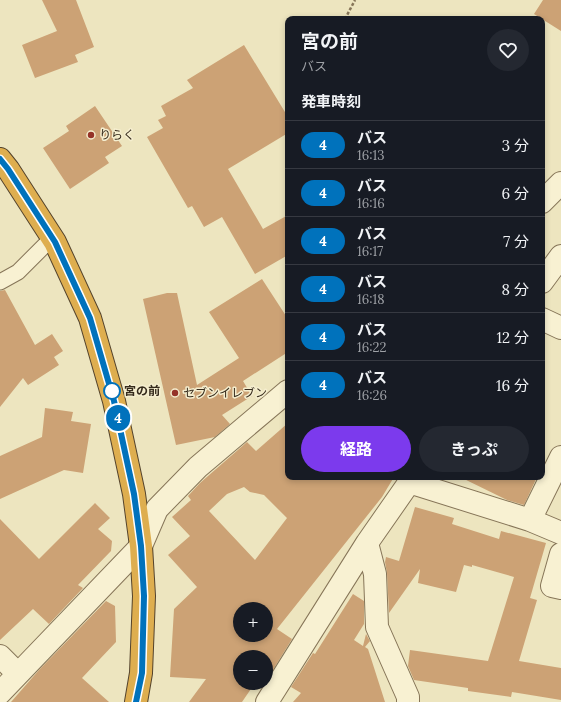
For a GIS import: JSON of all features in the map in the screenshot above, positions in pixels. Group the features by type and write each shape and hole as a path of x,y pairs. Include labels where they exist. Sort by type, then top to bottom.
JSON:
{"highway":[{"path":"0,159 52,238 90,318 114,401 134,494 141,546 144,596 142,673 136,702"}],"street":[{"path":"545,199 561,183"},
{"path":"545,278 561,256"},
{"path":"545,320 561,328"},
{"path":"0,693 141,546 157,509 198,467 285,394"},
{"path":"530,520 561,457"},
{"path":"267,702 367,543 411,480 561,532"},
{"path":"367,543 375,574 377,627 408,697 408,702"},
{"path":"561,554 552,586 561,588"},
{"path":"0,656 18,674"}],"lane":[{"path":"0,282 18,272 52,238"}],"path":[{"path":"347,16 355,0"}],"building":[{"path":"42,0 76,0 94,47 75,55 78,62 35,78 22,45 57,31"},
{"path":"543,0 561,0 561,31 545,21 545,16 537,16 534,14"},
{"path":"244,45 285,112 285,135 228,169 263,229 285,217 285,257 255,274 222,217 204,227 192,206 188,208 147,137 163,128 158,120 166,116 161,106 193,88 187,80"},
{"path":"95,106 122,146 105,157 109,163 70,189 43,148 69,131 66,126"},
{"path":"262,279 285,314 285,354 243,381 252,396 222,415 230,424 215,437 176,445 143,299 167,293 177,293 197,385 239,358 209,312"},
{"path":"5,290 35,345 52,334 63,351 54,357 59,365 28,385 23,378 0,407 0,291"},
{"path":"45,408 73,412 71,421 91,424 83,473 64,470 0,499 0,456 42,437"},
{"path":"285,426 285,480 392,480 382,497 277,629 292,639 273,670 273,650 233,650 233,690 250,690 242,702 189,702 206,679 170,677 174,609 197,587 168,555 190,536 172,517 191,500 188,496 200,483 247,442 256,451","holes":["244,487 250,492 264,495 287,518 255,560 209,511 227,494"]},
{"path":"466,480 536,480 524,505 507,500"},
{"path":"95,503 110,518 98,529 112,541 111,551 78,585 83,588 49,624 33,609 0,640 0,519 39,559"},
{"path":"415,507 454,518 452,524 499,539 501,531 546,543 530,598 537,600 519,661 561,668 561,700 512,692 511,697 468,691 468,688 414,680 408,666 410,650 488,661 514,577 472,565 472,567 464,565 456,592 418,583 420,569 389,613 385,562 386,557 399,561"},
{"path":"353,594 364,601 364,624 354,640 363,646 366,634 370,641 365,647 368,649 385,702 293,702 301,693 291,687 313,653 315,654"},
{"path":"106,601 115,606 116,642 82,678 109,702 11,702 39,670"}],"bus line":[{"name":"4","path":"0,159 55,242 67,267 90,318 114,401 134,494 141,546 144,596 142,673 136,702"}],"place":[{"name":"りらく","path":"91,135"},
{"name":"宮の前","path":"112,391"},
{"name":"セブンイレブン","path":"175,393"}]}
